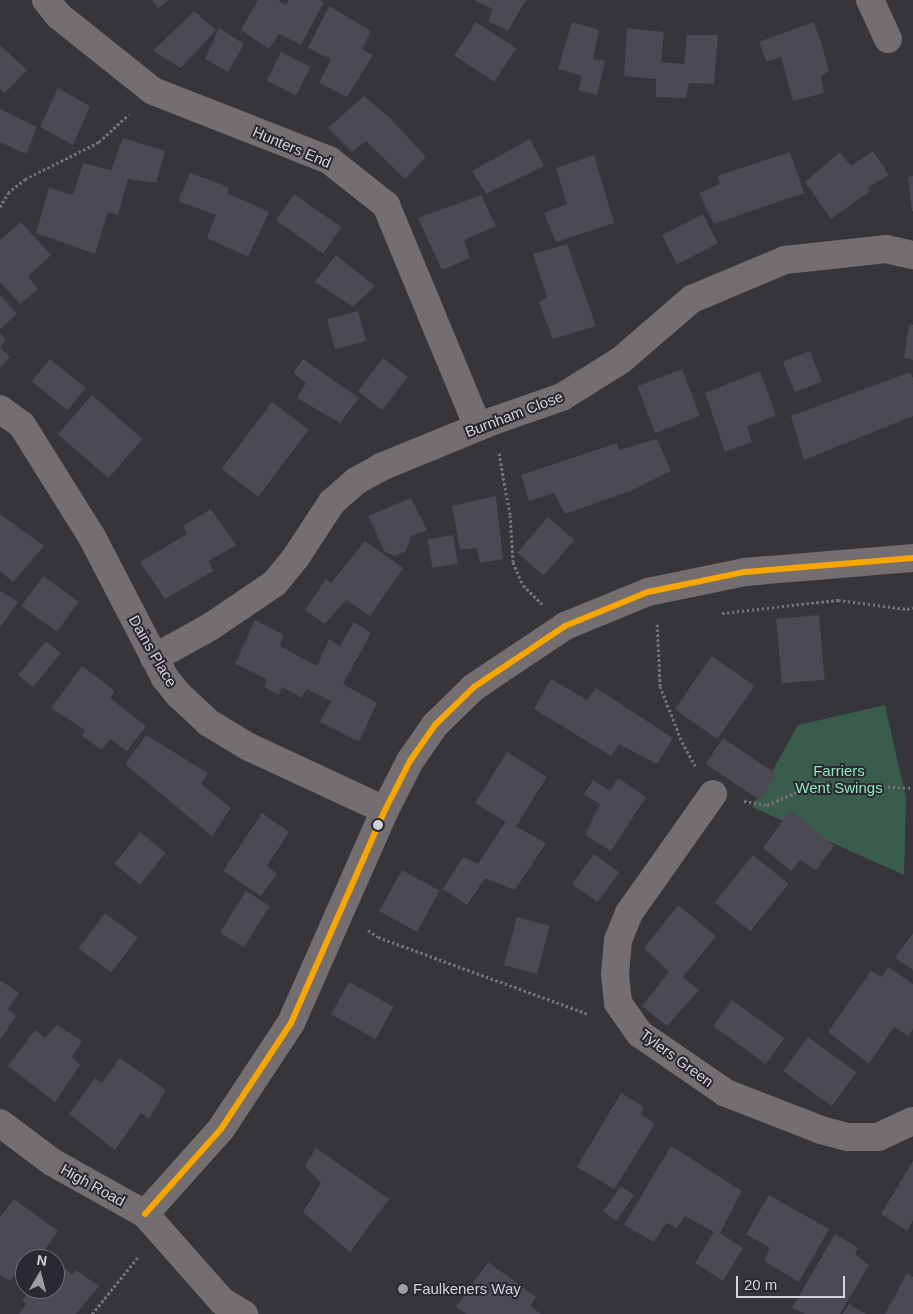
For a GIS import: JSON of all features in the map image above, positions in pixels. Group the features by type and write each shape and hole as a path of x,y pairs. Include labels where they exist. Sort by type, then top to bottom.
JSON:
{"street":[{"name":"Hunters End","path":"46,0 59,16 153,91 329,160 386,205 486,424"},
{"path":"870,0 888,39"},
{"name":"Burnham Close","path":"154,658 210,627 275,583 296,557 332,502 356,481 381,467 486,424 562,397 621,360 692,299 785,260 886,249 913,255"},
{"name":"Dains Place","path":"0,409 22,425 92,537 165,678 179,695 210,723 250,747 385,810"},
{"path":"152,1222 221,1129 291,1024 385,810 410,761 436,725 474,687 565,626 648,592 745,572 913,558"},
{"path":"618,1003 616,974 618,940 628,913 712,794"},
{"name":"Tylers Green","path":"618,1003 640,1034 726,1093 821,1130 848,1137 878,1137 913,1122"},
{"name":"High Road","path":"0,1124 52,1162 152,1222 222,1301 244,1314"}],"path":[{"path":"0,207 8,193 25,178 99,142 153,91"},
{"path":"486,424 510,515 514,562 523,585 565,626"},
{"path":"648,592 657,615 660,686 682,742 712,794 767,805 818,782 913,788"},
{"path":"717,614 838,600 907,609 913,608"},
{"path":"341,909 378,937 597,1018 618,1003"},
{"path":"92,1314 152,1222"}],"green space":[{"name":"Farriers Went Swings","path":"885,705 906,798 904,875 752,807 798,725"}],"building":[{"path":"152,0 169,0 158,8"},
{"path":"258,0 278,0 286,5 289,0 320,0 324,2 301,45 279,34 269,49 241,30"},
{"path":"473,0 526,0 508,31 488,21 493,9"},
{"path":"329,6 371,31 362,49 373,55 347,97 319,83 331,59 308,48"},
{"path":"194,11 216,30 181,68 153,51"},
{"path":"476,22 516,48 494,82 454,56"},
{"path":"572,22 599,30 593,59 605,61 597,95 578,90 582,76 558,69"},
{"path":"813,22 820,38 829,71 821,76 824,93 793,101 781,57 767,62 759,42"},
{"path":"219,28 244,44 228,72 205,59"},
{"path":"627,28 664,32 661,62 684,64 687,35 718,35 714,84 689,83 686,98 656,97 656,79 624,76"},
{"path":"0,45 27,70 5,93 0,89"},
{"path":"281,52 310,67 296,95 266,81"},
{"path":"58,88 90,106 73,145 40,127"},
{"path":"364,96 390,118 426,157 405,179 366,141 352,152 328,128"},
{"path":"0,109 37,127 26,154 0,142"},
{"path":"123,138 165,151 156,183 128,179 118,215 108,212 95,254 36,233 49,188 73,195 83,163 111,170"},
{"path":"530,139 544,166 486,194 472,171"},
{"path":"873,151 889,175 867,188 870,191 831,219 805,182 840,152 851,166"},
{"path":"790,152 804,193 714,224 699,193 720,184 717,176"},
{"path":"594,155 614,223 556,242 544,213 567,204 556,168"},
{"path":"190,173 229,187 227,193 269,212 248,257 207,238 216,215 178,201"},
{"path":"913,176 913,211 912,211 908,177"},
{"path":"294,194 342,227 323,253 276,220"},
{"path":"481,195 496,226 464,240 470,258 442,270 418,218"},
{"path":"703,214 718,243 677,264 662,235"},
{"path":"21,222 51,255 28,276 38,289 20,304 0,282 0,240"},
{"path":"567,244 596,326 553,339 539,303 547,297 533,254"},
{"path":"336,255 375,286 353,307 315,282"},
{"path":"0,295 17,314 0,329"},
{"path":"358,311 366,341 335,349 327,319"},
{"path":"909,324 913,325 913,360 904,358"},
{"path":"0,333 6,340 0,347"},
{"path":"0,347 10,357 0,368"},
{"path":"810,351 822,382 795,392 783,361"},
{"path":"383,358 408,377 382,410 358,392"},
{"path":"50,359 86,388 67,410 32,382"},
{"path":"303,359 359,398 340,423 297,398 306,383 293,373"},
{"path":"682,369 700,416 655,433 637,386"},
{"path":"760,371 776,415 747,427 752,442 725,452 705,393"},
{"path":"910,372 913,378 913,416 804,460 791,416"},
{"path":"92,395 143,439 108,478 58,434"},
{"path":"272,402 309,430 258,497 221,469"},
{"path":"657,439 671,471 633,490 565,514 554,493 529,501 521,475 617,443 619,450"},
{"path":"496,496 503,559 480,563 477,548 460,550 452,506"},
{"path":"411,498 427,530 411,536 406,551 395,556 385,552 368,516"},
{"path":"211,509 236,545 209,561 213,571 165,599 140,562 187,534 183,526"},
{"path":"0,514 44,546 13,582 0,571"},
{"path":"548,517 574,540 544,575 517,552"},
{"path":"453,535 458,564 432,568 427,540"},
{"path":"365,541 403,568 370,616 346,600 325,624 305,610 326,579 331,583"},
{"path":"43,576 79,602 57,632 21,606"},
{"path":"0,592 18,602 0,628"},
{"path":"819,615 825,680 782,684 776,619"},
{"path":"255,620 284,635 280,646 317,666 329,639 340,646 354,622 371,633 343,684 377,703 359,742 320,722 331,701 306,689 302,698 282,687 279,695 264,687 267,679 235,664"},
{"path":"46,641 61,653 33,687 18,675"},
{"path":"712,656 755,686 717,739 675,709"},
{"path":"82,666 115,691 110,698 146,726 127,751 110,739 102,750 82,736 85,730 51,708"},
{"path":"551,679 587,700 596,688 673,738 657,764 619,744 611,756 534,709"},
{"path":"146,735 208,773 201,784 231,808 212,836 125,764"},
{"path":"723,738 777,774 760,800 706,764"},
{"path":"507,752 547,777 515,828 475,803"},
{"path":"618,778 646,797 611,851 585,835 600,804 584,794 593,780 610,791"},
{"path":"790,810 834,846 816,870 800,860 791,871 763,848"},
{"path":"262,813 289,832 267,866 277,874 261,896 223,871"},
{"path":"506,821 546,843 515,890 485,878 467,905 443,889 463,857 478,864"},
{"path":"140,832 166,853 140,885 114,864"},
{"path":"594,854 619,872 597,902 572,884"},
{"path":"753,855 789,884 750,931 715,902"},
{"path":"402,870 440,891 417,932 379,911"},
{"path":"246,891 270,906 244,947 220,933"},
{"path":"678,905 716,936 683,977 699,990 667,1026 642,1006 669,972 644,948"},
{"path":"105,913 138,938 111,973 79,948"},
{"path":"517,917 550,926 537,974 504,965"},
{"path":"913,933 913,970 895,958"},
{"path":"888,967 913,984 913,1029 908,1036 894,1027 869,1064 828,1032 871,971 882,977"},
{"path":"0,980 19,993 8,1009 16,1016 0,1040"},
{"path":"349,982 394,1007 376,1039 331,1014"},
{"path":"732,1000 785,1038 766,1064 713,1026"},
{"path":"57,1025 82,1041 72,1057 80,1065 55,1102 8,1066 35,1030 45,1038"},
{"path":"808,1037 857,1072 832,1106 783,1071"},
{"path":"120,1058 166,1090 149,1119 141,1113 115,1150 69,1114 95,1078 102,1083"},
{"path":"621,1093 644,1107 641,1114 655,1124 614,1189 577,1167"},
{"path":"671,1146 742,1191 720,1233 743,1248 723,1281 695,1263 714,1232 685,1216 677,1228 666,1223 654,1242 624,1225"},
{"path":"316,1148 389,1199 350,1252 303,1212 321,1183 305,1166"},
{"path":"913,1161 913,1220 907,1231 881,1214"},
{"path":"621,1186 634,1195 616,1221 603,1211"},
{"path":"769,1195 829,1229 799,1282 764,1261 770,1248 746,1234"},
{"path":"14,1199 58,1231 45,1249 15,1249 15,1274 10,1281 0,1275 0,1217"},
{"path":"835,1234 858,1248 855,1254 869,1265 840,1314 805,1314 792,1308"},
{"path":"488,1262 536,1297 530,1306 541,1314 466,1314 456,1307"},
{"path":"65,1269 73,1275 76,1270 99,1286 76,1314 19,1314 26,1304 22,1301 24,1299 65,1299"},
{"path":"907,1273 913,1277 913,1314 885,1314"},
{"path":"849,1304 866,1314 843,1314"}],"transit line":[{"path":"145,1214 221,1129 291,1023 385,810 410,761 435,725 474,687 565,626 648,592 745,572 913,558"}],"place":[{"name":"Faulkeners Way","path":"403,1289"}]}
